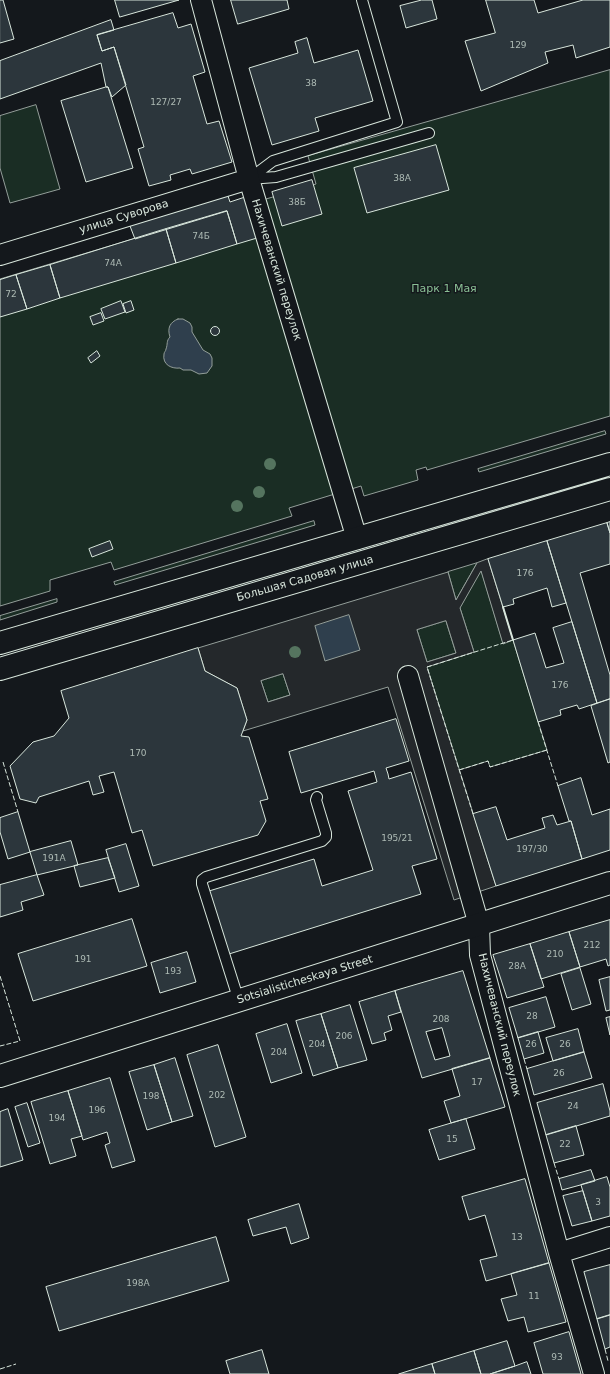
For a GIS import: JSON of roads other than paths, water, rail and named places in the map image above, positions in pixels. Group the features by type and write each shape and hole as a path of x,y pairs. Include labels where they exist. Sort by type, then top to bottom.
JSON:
{"main road":[{"path":"0,644 610,464"},
{"name":"Большая Садовая улица","path":"0,669 610,489"},
{"name":"Sotsialisticheskaya Street","path":"0,1076 610,883"}],"street":[{"name":"Нахичеванский переулок","path":"201,0 248,179 357,539"},
{"name":"улица Суворова","path":"0,255 248,179"},
{"name":"Нахичеванский переулок","path":"408,676 479,925 480,955 559,1252 594,1374"},
{"path":"559,1252 610,1237"}],"lane":[{"path":"248,179 273,161 397,122 362,0"},
{"path":"248,179 276,176 429,133"},
{"path":"239,1001 202,880 206,877 322,841 326,837 326,833 316,797"}],"water":[{"path":"178,319 183,319 190,323 192,332 203,350 210,354 212,358 212,366 207,373 199,374 191,370 174,368 166,364 164,353 170,337 169,328 173,322"},
{"path":"349,615 360,650 325,661 315,626"}],"park label":[{"name":"Парк 1 Мая","path":"444,289"}]}
